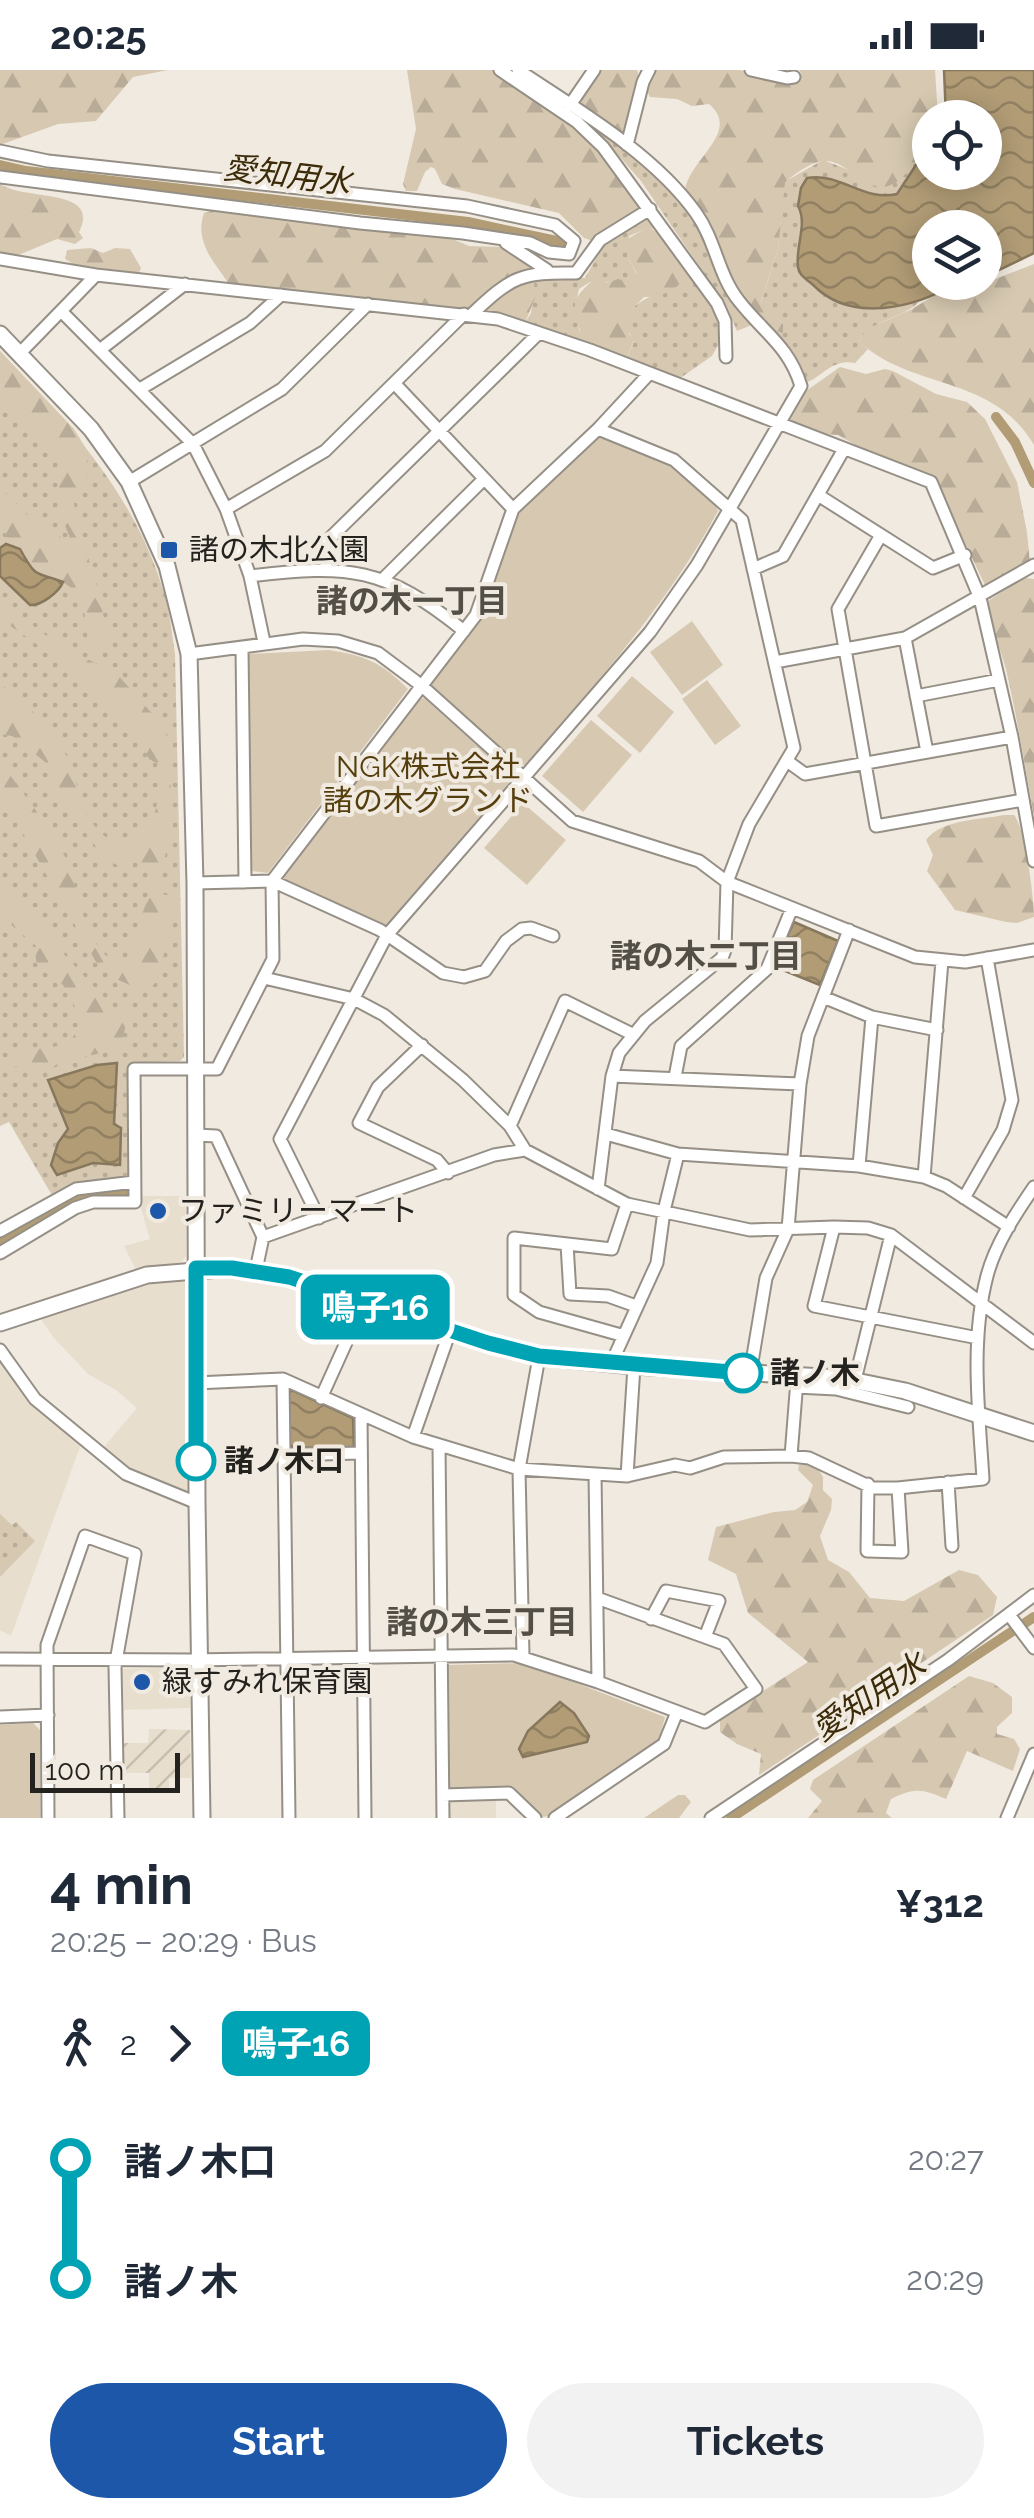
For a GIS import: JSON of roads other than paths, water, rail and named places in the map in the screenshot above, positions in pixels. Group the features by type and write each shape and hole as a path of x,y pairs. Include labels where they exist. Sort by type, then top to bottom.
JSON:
{"street":[{"path":"500,70 585,129 613,158 717,303 725,321 726,356"},
{"path":"318,1218 280,1139 387,935 650,632 698,565 801,386 785,350 727,284 712,239 678,190 626,146 518,70"},
{"path":"570,105 594,70"},
{"path":"626,146 649,70"},
{"path":"750,70 794,77"},
{"path":"0,151 37,160 467,206 554,225 574,241 569,254 549,252 530,243 0,177"},
{"path":"226,509 325,451 467,314 513,280 547,270 576,273 600,240 650,209"},
{"path":"497,239 547,270"},
{"path":"0,259 96,275 498,319 931,482 980,598 1012,737 1034,861"},
{"path":"19,354 96,275"},
{"path":"101,349 186,284"},
{"path":"140,389 250,324 281,294"},
{"path":"129,482 282,389 368,304"},
{"path":"62,312 193,444 226,509 250,576 264,642"},
{"path":"326,569 327,541 539,332"},
{"path":"0,334 92,429 129,482 168,566 189,654 195,883 202,1818"},
{"path":"0,1253 75,1208 92,1202 135,1202 134,1069 217,1069 273,959 272,881 476,615 513,509 598,429 648,375"},
{"path":"395,384 513,509"},
{"path":"598,429 674,460 742,520 794,748 749,824 727,882 722,958 632,1034 618,1053 598,1189"},
{"path":"753,569 783,556 844,449"},
{"path":"384,578 483,480"},
{"path":"818,494 933,568 965,555"},
{"path":"881,536 838,609 876,826 1023,800"},
{"path":"776,662 905,638 1034,565"},
{"path":"250,576 326,569 384,578 427,600 464,631"},
{"path":"905,638 927,752"},
{"path":"189,654 303,639 338,641 378,653 422,686 572,821 699,861 727,882 915,957 942,961 1034,950"},
{"path":"242,649 245,882"},
{"path":"916,696 999,680"},
{"path":"787,762 805,774 1012,737"},
{"path":"195,883 272,881 387,935 443,973 464,978 485,971 514,933 531,928 553,936"},
{"path":"675,1077 681,1046 768,970 792,908"},
{"path":"750,1374 766,1278 788,1230 800,1084 808,1036 849,930"},
{"path":"964,1198 1003,1130 1012,1100 987,958"},
{"path":"924,1177 942,961"},
{"path":"264,978 354,1000 402,1026 510,1126 525,1150 626,1204 750,1230 834,1226 891,1234 1034,1343"},
{"path":"823,996 872,1017 937,1030"},
{"path":"510,1126 565,1001 632,1034"},
{"path":"858,1166 872,1017"},
{"path":"422,1044 378,1087 359,1123 437,1160 448,1173"},
{"path":"612,1076 800,1084"},
{"path":"606,1134 678,1154 858,1166 924,1177 1008,1227"},
{"path":"196,1136 216,1136 263,1236 256,1270"},
{"path":"263,1236 494,1156 525,1150"},
{"path":"611,1364 658,1263 664,1211 678,1154"},
{"path":"0,1231 76,1189 91,1184 134,1182"},
{"path":"196,1383 283,1379 413,1437 519,1469 627,1476 675,1465 690,1468 724,1457 791,1456 809,1458 868,1484 898,1488 984,1479 978,1338 982,1301 988,1272 1008,1227 1034,1186"},
{"path":"622,1336 539,1312 514,1295 514,1238 612,1249 626,1204"},
{"path":"834,1226 814,1306 978,1338"},
{"path":"855,1380 891,1234"},
{"path":"567,1244 570,1294 608,1296 636,1306"},
{"path":"0,1323 147,1275 196,1268 256,1270 539,1356 750,1374 908,1407"},
{"path":"322,1398 364,1304"},
{"path":"413,1437 450,1332"},
{"path":"0,1350 34,1398 126,1474 197,1503"},
{"path":"523,1656 519,1469 539,1356"},
{"path":"627,1476 634,1366"},
{"path":"283,1379 289,1818"},
{"path":"796,1381 855,1380 905,1391 1034,1432"},
{"path":"791,1456 796,1381"},
{"path":"360,1414 365,1818"},
{"path":"439,1446 443,1818"},
{"path":"283,1455 360,1453"},
{"path":"595,1474 598,1682"},
{"path":"948,1482 952,1546"},
{"path":"868,1484 866,1552 902,1552 898,1488"},
{"path":"48,1818 47,1645 86,1536 135,1554 116,1659 118,1818"},
{"path":"651,1619 666,1591 719,1601 705,1637"},
{"path":"711,1818 1012,1618 1034,1594"},
{"path":"0,1659 523,1656 705,1722 756,1688 730,1649 597,1598"},
{"path":"1012,1618 1034,1648"},
{"path":"555,1818 664,1744 677,1712"},
{"path":"0,1717 48,1715"},
{"path":"1007,1818 1034,1754"},
{"path":"443,1795 509,1793 536,1818"}],"water":[{"path":"944,70 1034,70 1034,253 1002,269 1002,210 912,210 912,300 919,300 864,308 829,297 804,277 798,267 802,220 798,206 807,178 830,179 885,195 897,194 912,171 912,190 1002,190 1002,100 945,100"},
{"path":"6,544 20,549 37,573 63,582 58,590 44,601 30,605 0,576 0,548"},
{"path":"794,922 838,941 820,985 773,966"},
{"path":"117,1063 114,1124 121,1128 120,1165 93,1163 57,1175 51,1165 58,1143 68,1129 48,1080"},
{"path":"292,1390 353,1418 354,1447 293,1448 289,1444"},
{"path":"560,1702 574,1713 589,1736 587,1742 523,1757 519,1749 528,1731"}],"waterway":[{"name":"愛知用水","path":"0,165 468,222 566,243"},
{"name":"愛知用水","path":"996,417 1015,442 1034,483"},
{"path":"0,1242 79,1197 126,1192"},
{"name":"愛知用水","path":"731,1818 1034,1617"}],"place":[{"name":"諸の木北公園","path":"169,550"},
{"name":"ファミリーマート","path":"158,1211"},
{"name":"諸ノ木","path":"743,1373"},
{"name":"諸ノ木口","path":"196,1461"},
{"name":"緑すみれ保育園","path":"142,1682"}],"district":[{"name":"諸の木一丁目","path":"412,601"},
{"name":"諸の木二丁目","path":"706,956"},
{"name":"諸の木三丁目","path":"482,1622"}],"park label":[{"name":"NGK株式会社 諸の木グランド","path":"428,784"}]}
